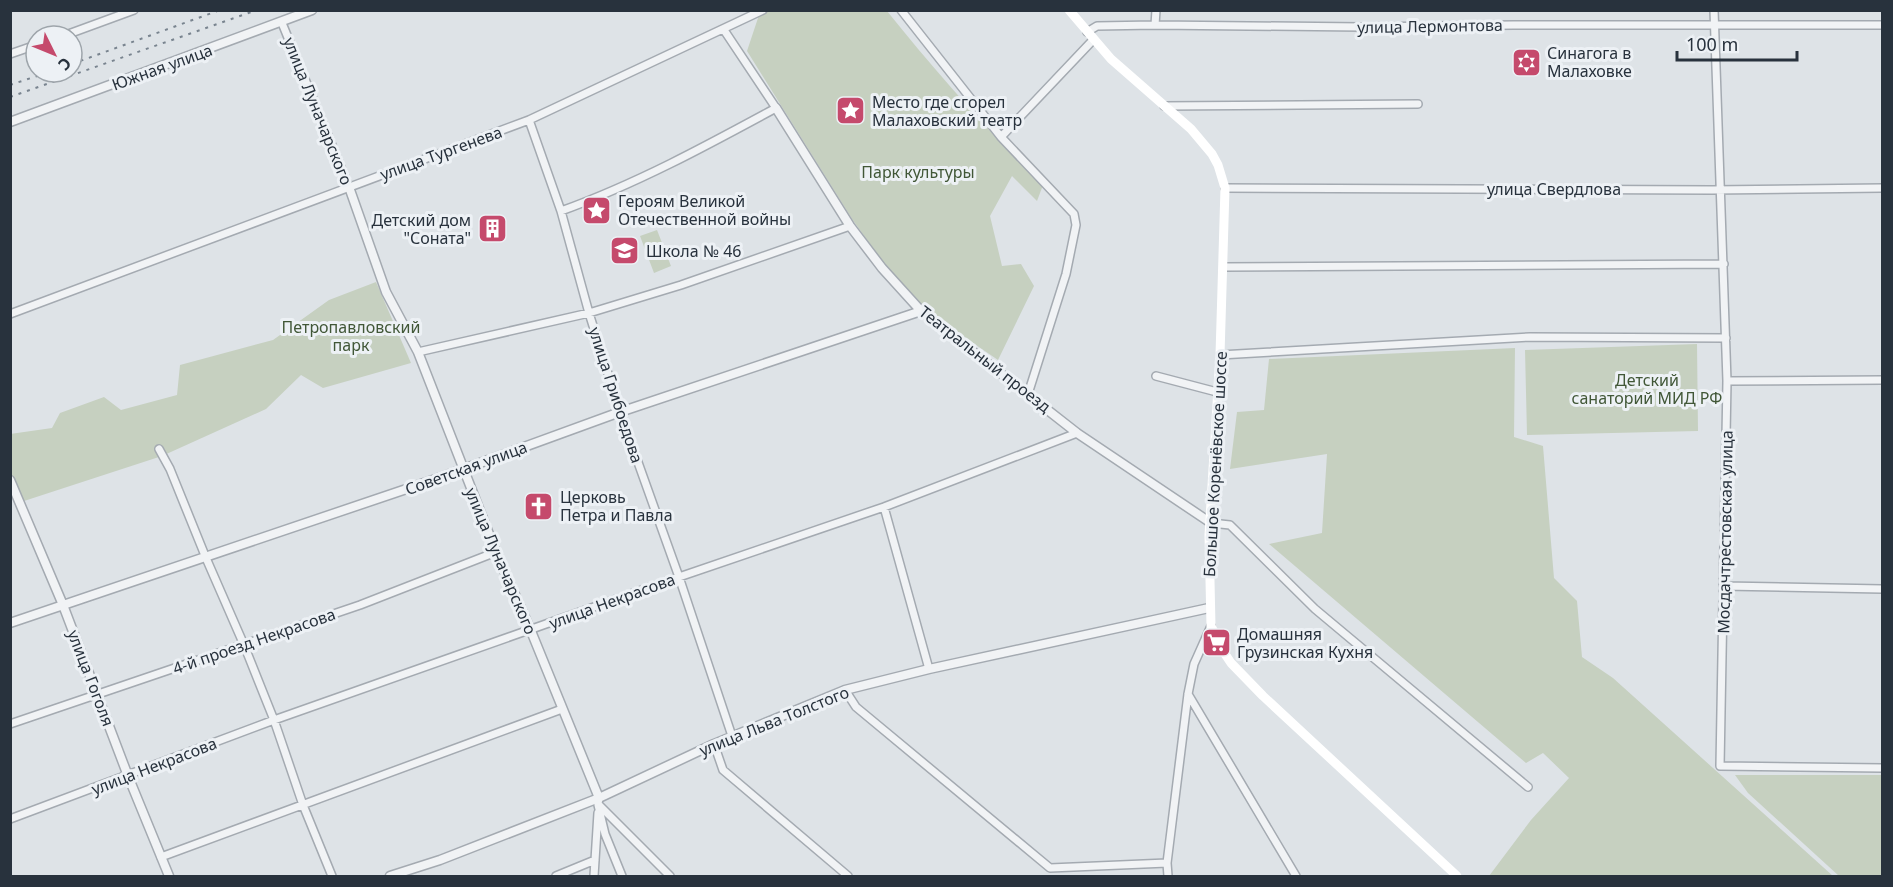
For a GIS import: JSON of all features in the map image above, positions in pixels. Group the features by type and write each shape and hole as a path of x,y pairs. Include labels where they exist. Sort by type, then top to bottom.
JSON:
{"main road":[{"name":"Большое Коренёвское шоссе","path":"1069,10 1111,59 1191,129 1212,154 1225,188 1220,356 1209,535 1211,626 1225,654 1263,696 1458,876"}],"street":[{"path":"84,28 134,10"},
{"name":"Южная улица","path":"10,122 312,10"},
{"name":"улица Тургенева","path":"10,314 529,120 763,10"},
{"path":"901,10 1001,137 1074,214 1076,225 1066,273 1028,394"},
{"path":"1155,25 1156,10"},
{"name":"Мосдачтрестовская улица","path":"1714,10 1727,381 1720,766 1882,768"},
{"name":"улица Луначарского","path":"282,23 349,187 386,292 418,352 496,552 531,631 599,801"},
{"name":"улица Лермонтова","path":"1087,32 1097,26 1155,25 1362,27 1882,25"},
{"name":"Театральный проезд","path":"724,30 850,226 882,268 921,311 1077,432 1211,524"},
{"path":"1001,137 1094,40"},
{"path":"1164,106 1418,104"},
{"path":"561,211 596,198 685,158 776,108"},
{"name":"улица Грибоедова","path":"529,120 561,211 589,313 620,412 680,577 732,736"},
{"name":"улица Свердлова","path":"1225,188 1719,190 1882,188"},
{"path":"418,352 589,313 681,285 850,226"},
{"path":"1224,267 1724,264"},
{"name":"Советская улица","path":"10,623 463,470 620,412 921,311"},
{"path":"1220,356 1537,337 1726,338"},
{"path":"1156,376 1217,392"},
{"path":"1727,381 1882,380"},
{"name":"улица Некрасова","path":"10,819 274,720 884,507 1077,432"},
{"path":"159,449 170,469 244,645 274,720 303,805 332,876"},
{"name":"улица Гоголя","path":"10,480 63,605 169,876"},
{"path":"884,507 929,669"},
{"path":"1211,524 1230,525 1315,609 1528,787"},
{"name":"4-й проезд Некрасова","path":"10,724 360,605 496,552"},
{"path":"1724,586 1882,589"},
{"name":"улица Льва Толстого","path":"390,876 440,860 599,801 714,744 845,690 929,669 1209,608"},
{"path":"1168,876 1167,863 1188,694 1194,664 1211,626"},
{"path":"845,690 856,707 1050,868 1167,863"},
{"path":"1188,694 1296,876"},
{"path":"161,857 562,709"},
{"path":"714,744 723,770 848,876"},
{"path":"594,876 599,801"},
{"path":"599,801 605,834 622,876"},
{"path":"599,801 670,876"},
{"path":"556,876 595,860"}],"green space":[{"name":"Парк культуры","path":"770,11 887,11 962,100 1043,185 1037,201 1012,176 990,216 1002,266 1021,264 1034,286 998,360 935,317 894,278 852,219 747,51 759,15"},
{"path":"657,230 671,266 654,273 640,236"},
{"name":"Петропавловский парк","path":"376,282 411,363 323,388 301,375 266,409 162,456 21,502 11,476 10,434 52,428 60,413 104,397 121,410 177,395 180,365 273,340 329,300"},
{"name":"Детский санаторий МИД РФ","path":"1697,344 1698,431 1527,435 1525,350"},
{"path":"1515,348 1514,437 1543,446 1554,578 1577,601 1582,657 1613,678 1833,876 1489,876 1531,820 1569,778 1543,753 1526,763 1269,544 1322,533 1327,454 1230,469 1237,412 1264,410 1269,359"},
{"path":"1735,775 1882,775 1882,876 1839,876 1748,793"}],"railway":[{"path":"84,60 220,10"},
{"path":"10,97 257,10"},
{"path":"10,85 24,80"}],"place":[{"name":"Синагога в Малаховке","path":"1526,62"},
{"name":"Место где сгорел Малаховский театр","path":"851,111"},
{"name":"Героям Великой Отечественной войны","path":"597,210"},
{"name":"Детский дом \"Соната\"","path":"492,229"},
{"name":"Школа № 46","path":"625,251"},
{"name":"Церковь Петра и Павла","path":"539,506"},
{"name":"Домашняя Грузинская Кухня","path":"1216,643"}]}
